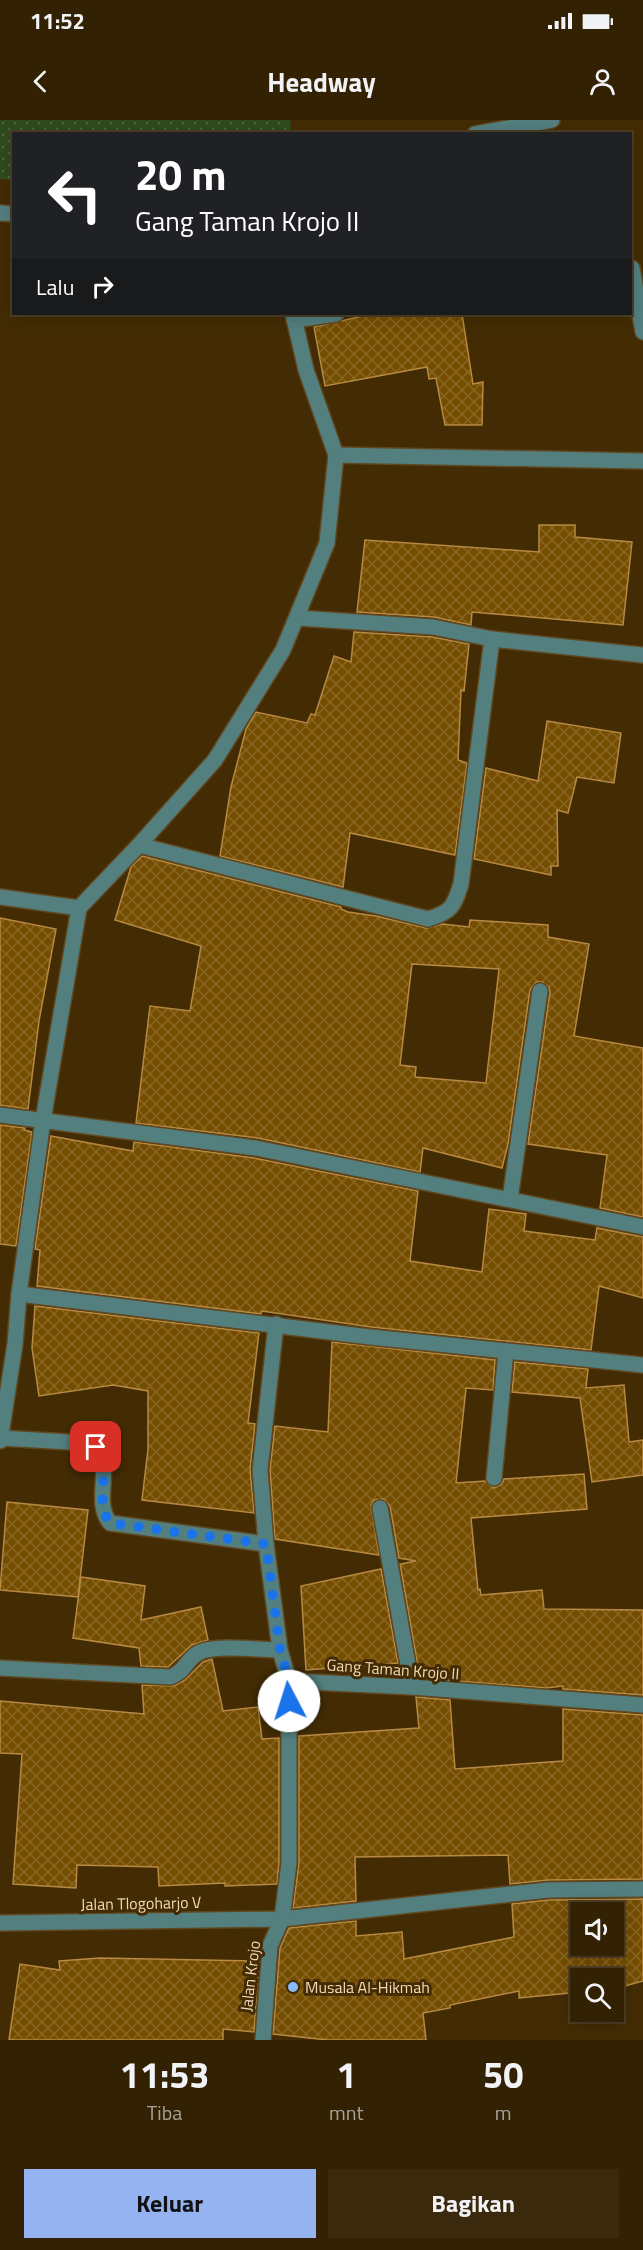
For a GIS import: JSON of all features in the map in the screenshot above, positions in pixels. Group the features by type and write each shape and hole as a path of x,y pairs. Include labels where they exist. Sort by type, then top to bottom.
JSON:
{"street":[{"path":"486,132 552,120"},
{"path":"635,266 643,332"},
{"path":"266,1544 110,1523 102,1505 104,1469 102,1455 96,1447 87,1443 0,1439 15,1344 19,1293 43,1120 79,908 139,846 215,760 283,650 327,543 336,455 306,370 294,316 315,315"},
{"path":"336,455 643,461"},
{"path":"298,618 433,627 492,639 643,655"},
{"path":"139,846 428,918 444,914 455,904 461,884 492,639"},
{"path":"0,897 79,908"},
{"path":"510,1199 540,991"},
{"path":"0,1115 256,1148 643,1227"},
{"path":"19,1293 643,1365"},
{"path":"276,1324 260,1470 266,1544 280,1650 289,1681"},
{"path":"494,1478 506,1351"},
{"path":"380,1508 412,1687"},
{"path":"0,1668 170,1677 177,1675 194,1656 207,1650 280,1650"},
{"name":"Gang Taman Krojo II","path":"289,1681 412,1687 643,1705"},
{"name":"Jalan Krojo","path":"263,2040 270,1946 282,1919 289,1863 289,1681"},
{"name":"Jalan Tlogoharjo V","path":"0,1923 282,1919 548,1890 643,1889"}],"green space":[{"path":"0,120 290,120 291,132 12,132 12,180 0,179"}],"building":[{"path":"368,315 462,315 473,384 483,382 482,425 445,425 436,378 429,379 427,367 325,386 314,327"},
{"path":"539,525 575,525 575,537 632,542 623,625 472,612 471,625 434,617 357,612 365,540 539,552"},
{"path":"354,632 432,637 469,644 464,691 461,690 458,760 467,763 455,855 350,833 343,887 220,856 231,787 246,729 256,712 307,723 311,714 315,715 334,656 351,662"},
{"path":"547,721 621,733 614,783 577,777 568,813 557,810 558,866 551,866 551,875 474,859 486,768 538,781"},
{"path":"142,856 341,907 348,912 426,928 443,924 469,927 470,920 548,925 548,937 589,944 574,1036 643,1048 643,1217 600,1208 607,1155 528,1144 550,992 549,987 542,982 536,982 530,990 508,1144 502,1168 423,1148 420,1172 258,1138 136,1123 150,1006 190,1011 201,946 115,920 131,867","holes":["412,964 499,969 486,1083 415,1077 416,1067 400,1065"]},
{"path":"0,918 56,929 39,1021 28,1109 0,1105"},
{"path":"0,1125 25,1128 24,1130 32,1132 16,1246 0,1244"},
{"path":"51,1136 133,1151 134,1142 254,1158 418,1191 410,1261 482,1272 489,1209 526,1214 524,1231 595,1240 597,1228 643,1237 643,1298 599,1286 591,1350 371,1327 262,1311 261,1314 37,1286 40,1250 35,1249"},
{"path":"35,1306 259,1333 248,1423 255,1424 250,1469 254,1513 142,1500 148,1449 148,1391 113,1385 39,1396 32,1348"},
{"path":"332,1342 495,1360 493,1390 466,1388 456,1483 485,1481 494,1488 502,1484 504,1479 584,1474 587,1509 471,1518 478,1590 480,1589 481,1595 542,1590 544,1609 643,1610 643,1695 563,1689 563,1686 546,1688 420,1678 400,1564 416,1561 399,1558 390,1506 384,1499 374,1500 371,1505 379,1555 275,1539 270,1470 275,1426 328,1432"},
{"path":"515,1362 588,1369 586,1388 624,1385 629,1442 643,1440 643,1475 592,1482 580,1398 512,1392"},
{"path":"7,1502 88,1510 78,1597 0,1590"},
{"path":"381,1569 398,1663 306,1670 301,1586"},
{"path":"81,1577 145,1586 141,1620 201,1607 208,1640 192,1645 168,1667 141,1666 139,1648 73,1638"},
{"path":"212,1659 223,1711 258,1707 262,1739 279,1738 277,1884 225,1886 225,1883 159,1886 158,1867 77,1865 76,1888 13,1884 22,1754 0,1753 0,1701 144,1714 142,1685 174,1686 185,1680 203,1662"},
{"path":"416,1697 450,1700 455,1769 563,1761 563,1709 643,1715 643,1879 548,1880 510,1884 508,1855 355,1857 356,1901 293,1908 299,1863 299,1736 419,1728"},
{"path":"643,1899 643,1981 624,1986 624,1968 570,1968 570,1993 519,1998 519,1991 423,2013 426,2040 328,2040 273,2034 280,1948 289,1928 356,1921 356,1936 402,1932 404,1959 514,1937 512,1904 549,1900"},
{"path":"100,1958 259,1961 254,2032 223,2029 223,2040 9,2040 20,1964 60,1970 59,1961"}],"place":[{"name":"Musala Al-Hikmah","path":"293,1987"}],"route":[{"path":"96,1447 102,1455 104,1469 102,1505 110,1523 266,1544 280,1650 289,1681 289,1701"}]}
